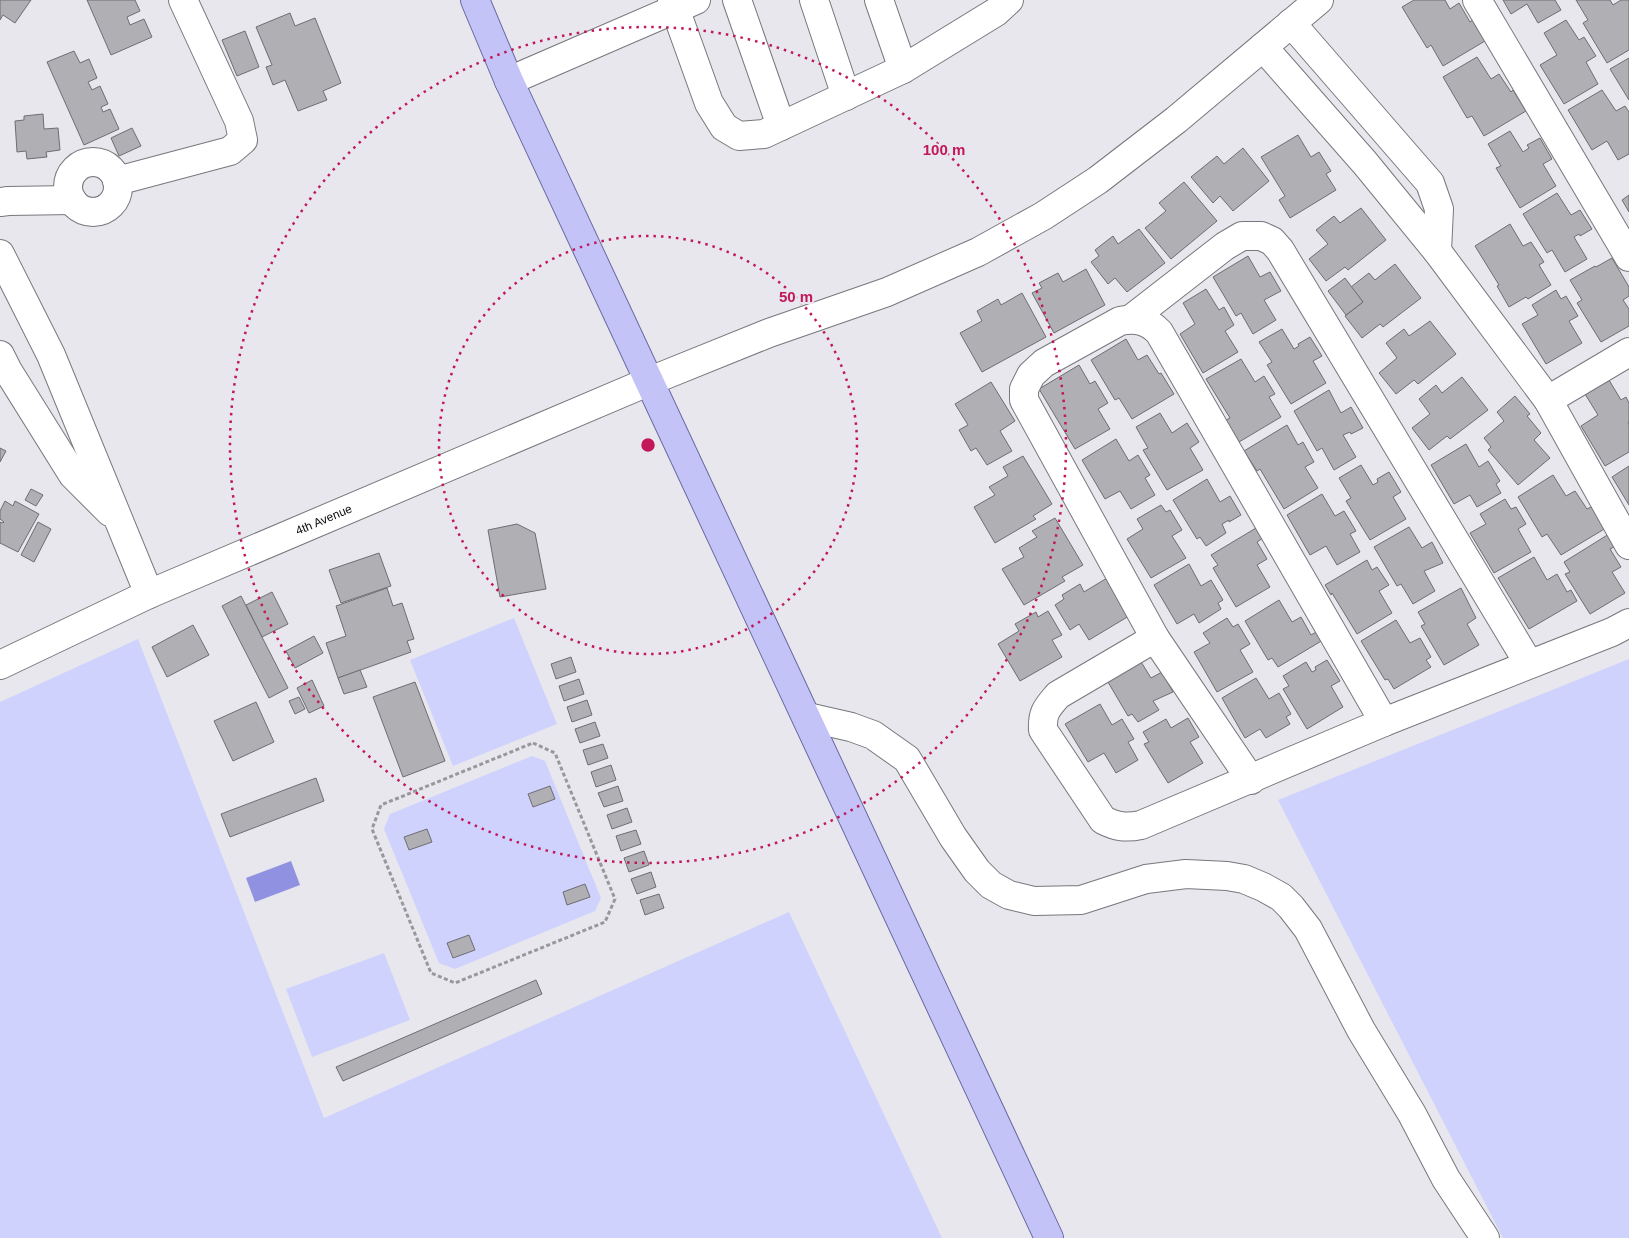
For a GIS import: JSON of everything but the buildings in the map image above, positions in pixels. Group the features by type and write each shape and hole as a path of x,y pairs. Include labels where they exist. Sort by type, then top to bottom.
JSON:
{"main road":[{"path":"475,0 509,81 1049,1238"}],"street":[{"path":"117,181 230,152 243,140 239,121 183,0"},
{"path":"737,0 781,126"},
{"path":"814,0 846,96"},
{"path":"879,0 903,69"},
{"path":"509,81 681,3 709,103 724,126 739,136 764,134 903,69 996,12 1009,0"},
{"name":"4th Avenue","path":"0,665 149,594 650,381 769,333 887,292 978,252 1043,216 1098,180 1176,120 1319,0"},
{"path":"1477,0 1629,257"},
{"path":"1290,23 1430,184 1439,210 1437,251"},
{"path":"1263,47 1365,163 1437,251 1548,400 1629,544"},
{"path":"0,188 69,193 83,210 99,211 112,203 116,196 117,181 114,174 102,163 86,162 73,171 69,193"},
{"path":"0,202 69,193"},
{"path":"1131,319 1225,246 1242,236 1261,236 1272,241 1280,250 1529,664"},
{"path":"0,254 51,355 149,594"},
{"path":"1251,780 1155,638 1024,400 1024,389 1031,375 1044,363 1120,321 1131,319 1151,324 1159,332 1384,722"},
{"path":"1548,400 1629,352"},
{"path":"0,355 72,475 118,520"},
{"path":"1155,638 1058,695 1042,717 1043,730 1103,820 1114,826 1127,828 1141,825 1384,722 1612,632 1629,623"},
{"path":"807,717 850,727 873,735 907,760 953,837 977,871 991,885 1009,895 1034,901 1081,900 1146,879 1186,874 1227,876 1244,879 1263,886 1280,897 1291,907 1308,929 1361,1030 1412,1114 1446,1179 1485,1238"}],"path":[{"path":"533,743 555,753 616,899 605,922 455,983 431,974 372,829 382,805 533,743"}],"shaded area":[{"path":"514,618 557,724 453,766 410,660"},
{"path":"138,639 324,1118 789,912 942,1238 0,1238 0,702"},
{"path":"1629,659 1629,1238 1503,1238 1278,800"},
{"path":"532,756 545,761 601,898 595,911 455,969 439,963 384,829 390,814"},
{"path":"384,953 410,1020 312,1057 286,989"}],"water":[{"path":"291,861 300,885 255,902 246,878"}]}
